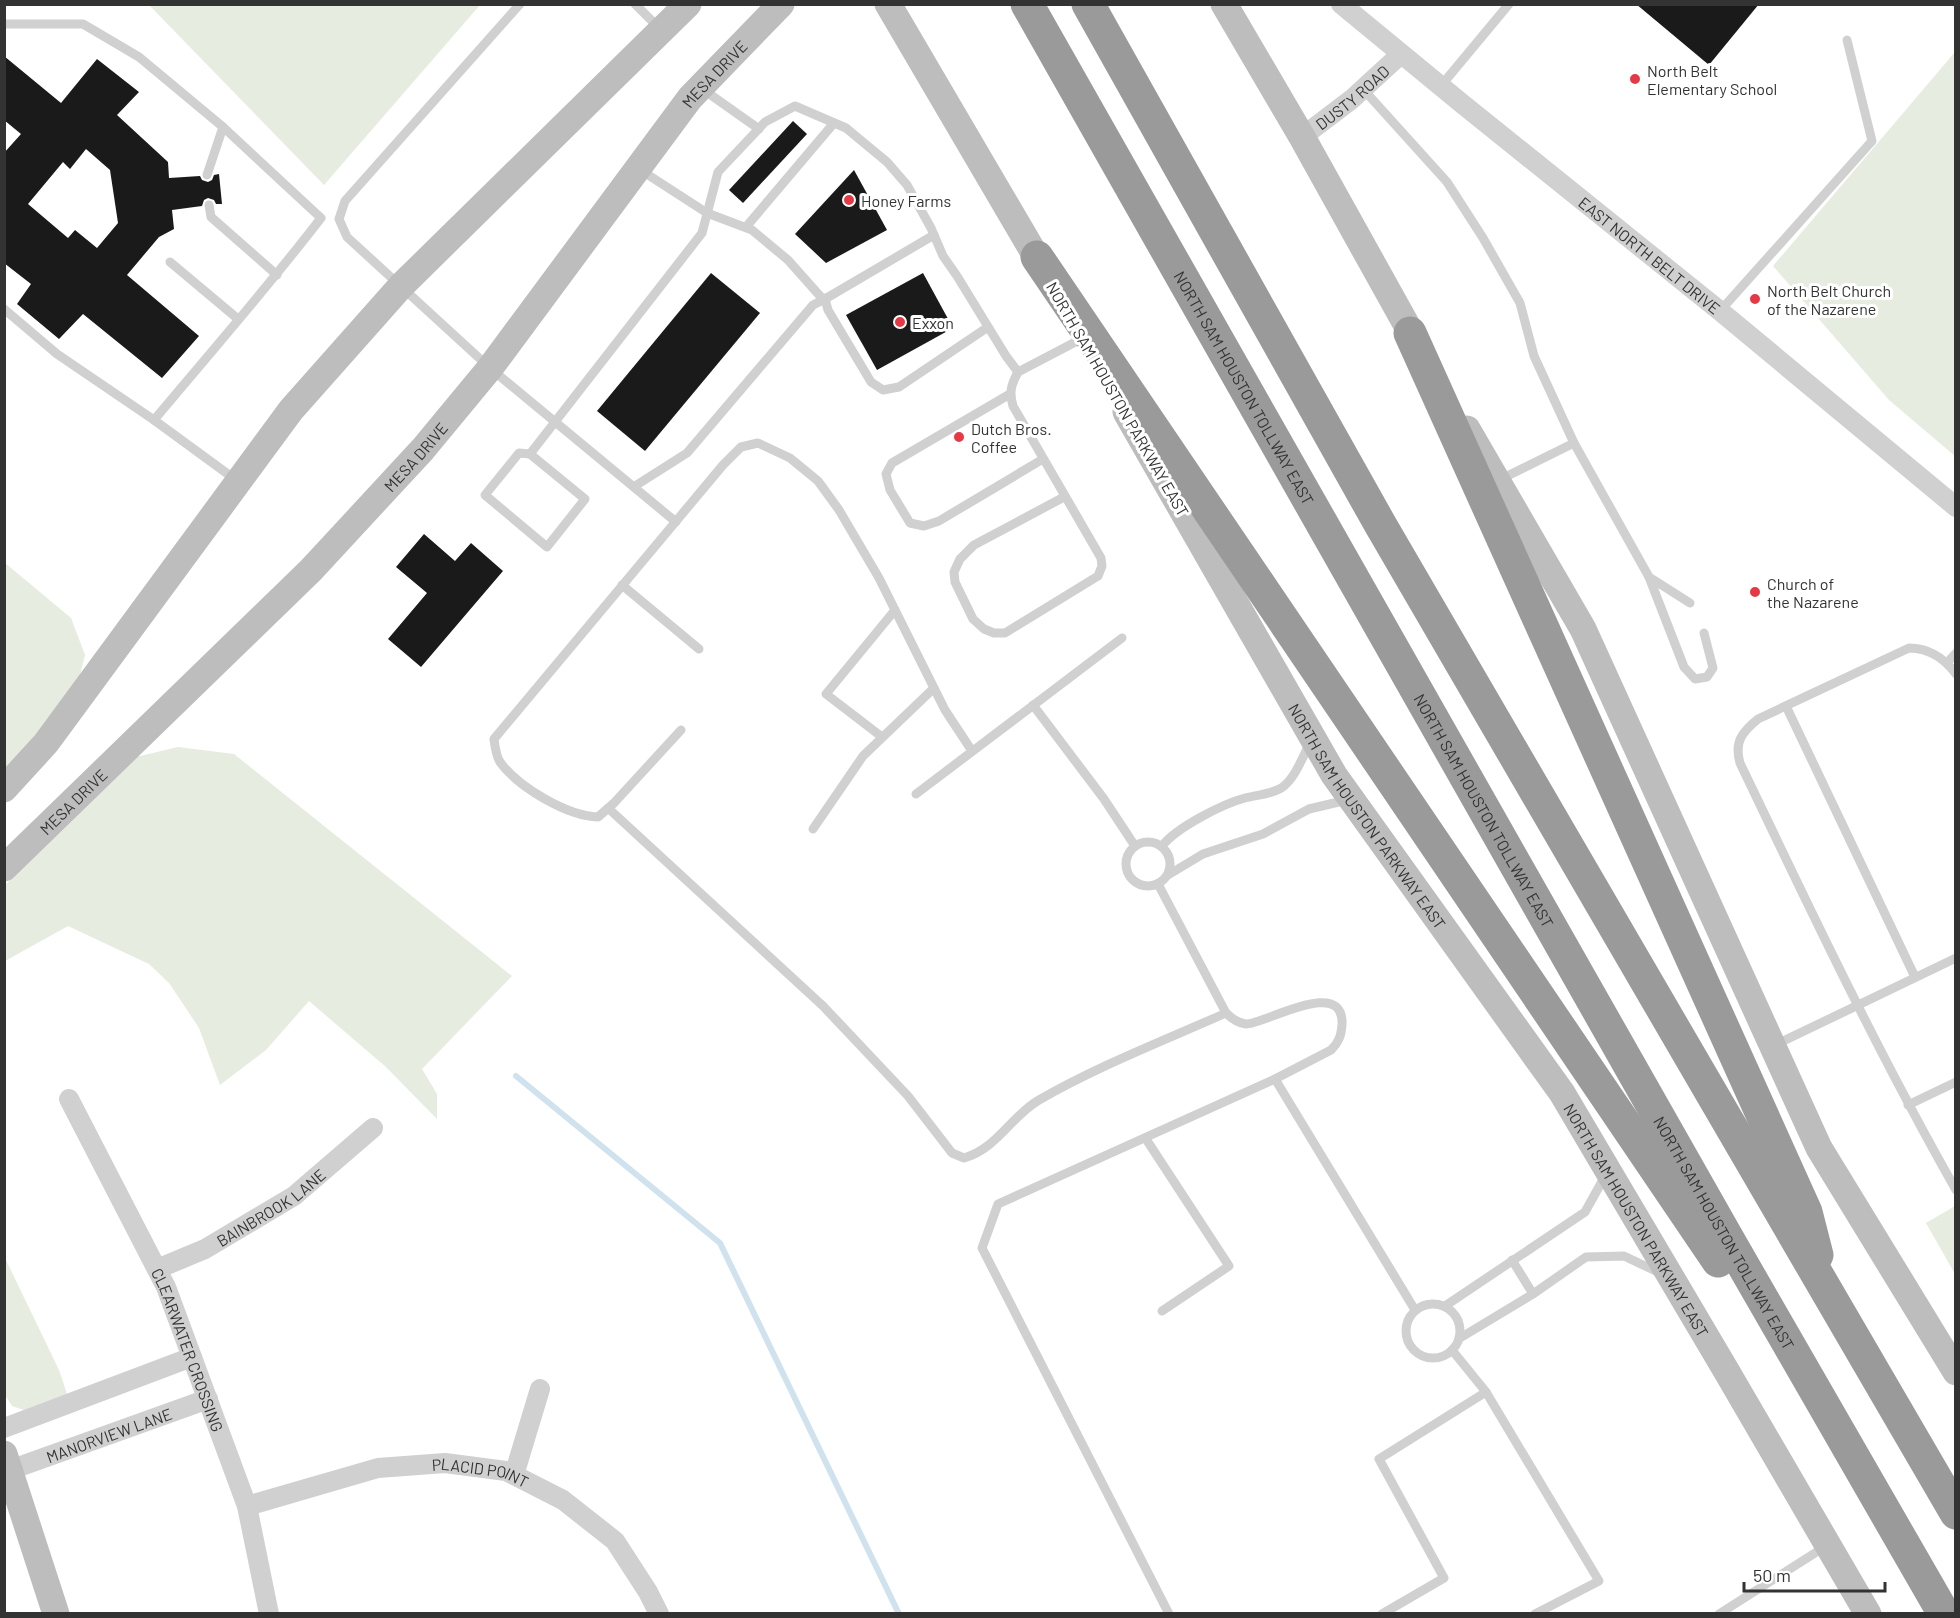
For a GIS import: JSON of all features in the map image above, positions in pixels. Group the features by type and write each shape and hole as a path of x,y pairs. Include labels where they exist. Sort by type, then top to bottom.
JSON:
{"highway":[{"name":"NORTH SAM HOUSTON TOLLWAY EAST","path":"1027,4 1722,1229 1944,1614"},
{"path":"1088,4 1380,524 1956,1513"},
{"path":"1036,257 1877,1496"},
{"path":"1410,333 1489,485 1806,1212 1826,1292"}],"main road":[{"path":"4,789 46,743 291,410 401,286 688,4"},
{"name":"MESA DRIVE","path":"4,868 311,570 423,449 490,368 699,87 781,4"},
{"path":"875,4 908,40"},
{"name":"NORTH SAM HOUSTON PARKWAY EAST","path":"888,4 1334,775 1562,1093 1868,1614"},
{"path":"898,4 908,40"},
{"path":"1224,4 1302,137 1410,333"},
{"path":"1489,485 1583,629 1819,1148 1956,1372"},
{"path":"7,1462 56,1614"}],"street":[{"name":"EAST NORTH BELT DRIVE","path":"1341,4 1440,87 1720,311 1956,507"},
{"name":"DUSTY ROAD","path":"1302,137 1363,89 1401,54"},
{"name":"CLEARWATER CROSSING","path":"69,1099 166,1287 247,1506 269,1614"},
{"name":"BAINBROOK LANE","path":"157,1269 205,1249 294,1196 373,1128"},
{"path":"4,1428 192,1357"},
{"path":"513,1475 540,1389"},
{"name":"MANORVIEW LANE","path":"7,1462 208,1399"},
{"name":"PLACID POINT","path":"247,1506 378,1468 445,1463 506,1471 563,1500 615,1540 659,1614"}],"lane":[{"path":"520,4 345,201 339,219 347,237 490,368 676,522"},
{"path":"635,4 660,30"},
{"path":"1440,87 1509,4"},
{"path":"4,24 83,24 139,57 223,127 321,218 339,219"},
{"path":"1720,311 1872,141 1847,40"},
{"path":"699,87 759,129"},
{"path":"1363,89 1447,182 1483,238 1520,303 1534,356 1574,443 1649,577 1684,667 1695,679 1707,677 1713,668 1704,633"},
{"path":"530,454 702,233 718,172 765,122 795,106 846,128 887,162 907,185 943,256 1018,372"},
{"path":"746,227 834,123"},
{"path":"207,175 223,127"},
{"path":"637,168 707,213 752,230 788,260 825,299 828,310 871,382 883,390 899,387 988,327"},
{"path":"209,205 211,217 277,275"},
{"path":"154,420 277,275 321,218"},
{"path":"635,486 687,453 813,305 934,235"},
{"path":"170,262 238,319"},
{"path":"4,309 57,354 154,420 238,482"},
{"path":"1064,496 974,545 960,559 954,572 955,582 974,619 984,629 994,633 1005,633 1098,576 1102,566 1101,558 1013,406 1010,394 1011,384 1018,372 1083,338"},
{"path":"1010,394 892,463 886,474 890,490 910,523 924,526 939,521 1042,459"},
{"path":"681,730 598,818 570,813 540,796 514,776 499,760 494,739 741,447 758,443 790,458 818,481 840,510 879,578 945,710 972,751"},
{"path":"1489,485 1574,443"},
{"path":"519,453 530,454 585,500 547,547 485,495 519,453"},
{"path":"1649,577 1690,603"},
{"path":"622,585 699,649"},
{"path":"882,737 826,694 895,610"},
{"path":"916,794 1122,638"},
{"path":"1956,674 1947,663 1928,650 1909,648 1758,719 1739,737 1737,746 1738,755 1857,1006 1908,1105 1956,1190"},
{"path":"1947,663 1956,653"},
{"path":"813,829 863,756 934,688"},
{"path":"1033,705 1104,799 1135,846"},
{"path":"1786,706 1915,978"},
{"path":"1162,846 1191,823 1217,809 1243,798 1274,791 1284,786 1294,773 1313,738"},
{"path":"1168,875 1169,856 1162,846 1149,842 1135,846 1127,856 1126,870 1129,876 1139,885 1146,887 1158,884 1168,875 1203,854 1263,834 1309,809 1352,800"},
{"path":"608,808 823,1006 908,1096 952,1153 964,1158 979,1154 1036,1101 1226,1013"},
{"path":"1158,884 1226,1013 1234,1020 1247,1024 1311,1002 1330,1005 1339,1010 1342,1018 1338,1042 1331,1050 1275,1079 1146,1139 998,1204 982,1248 1169,1614"},
{"path":"1773,1046 1956,958"},
{"path":"1275,1079 1415,1310"},
{"path":"1908,1105 1956,1082"},
{"path":"1146,1139 1229,1266 1162,1311"},
{"path":"1445,1306 1585,1212 1608,1171"},
{"path":"1460,1338 1460,1323 1451,1310 1445,1306 1429,1303 1415,1310 1406,1326 1409,1344 1415,1351 1423,1356 1441,1357 1452,1350 1460,1338 1533,1294 1586,1257 1624,1256 1673,1279"},
{"path":"1512,1260 1533,1294"},
{"path":"1452,1350 1486,1392 1599,1581 1535,1614"},
{"path":"1382,1614 1444,1578 1379,1459 1486,1392"},
{"path":"1719,1614 1828,1545"}],"shaded area":[{"path":"149,5 480,5 324,185"},
{"path":"1955,52 1955,456 1889,400 1773,266"},
{"path":"5,563 71,618 85,655 76,691 5,780"},
{"path":"178,747 234,754 512,976 422,1069 437,1094 437,1119 386,1067 309,1001 266,1050 220,1085 199,1028 169,983 149,964 68,926 5,961 5,885 136,757"},
{"path":"1955,1206 1955,1274 1926,1223"},
{"path":"4,1256 59,1370 67,1394 24,1410 12,1406 5,1395"}],"building":[{"path":"1636,4 1759,4 1709,65"},
{"path":"4,56 61,103 97,59 139,92 117,115 168,162 169,178 200,176 202,180 208,182 214,175 219,174 222,204 216,204 214,200 208,198 204,200 202,206 172,210 174,229 159,237 127,275 199,336 162,378 83,314 59,339 17,304 31,284 4,263 4,153 21,134 4,120","holes":["86,149 110,170 118,223 97,248 75,230 68,238 28,204 63,162 70,169"]},
{"path":"793,121 807,134 743,203 729,190"},
{"name":"Honey Farms","path":"854,170 887,230 826,263 795,234"},
{"path":"711,273 760,313 645,451 597,411"},
{"name":"Exxon","path":"923,273 953,328 877,370 846,315"},
{"path":"424,534 455,561 471,543 503,571 421,667 388,639 427,593 396,567"}],"waterway":[{"path":"516,1076 720,1243 899,1614"}],"place":[{"name":"North Belt Elementary School","path":"1635,79"},
{"name":"Honey Farms","path":"849,200"},
{"name":"North Belt Church of the Nazarene","path":"1755,299"},
{"name":"Exxon","path":"900,322"},
{"name":"Dutch Bros. Coffee","path":"959,437"},
{"name":"Church of the Nazarene","path":"1755,592"}]}
